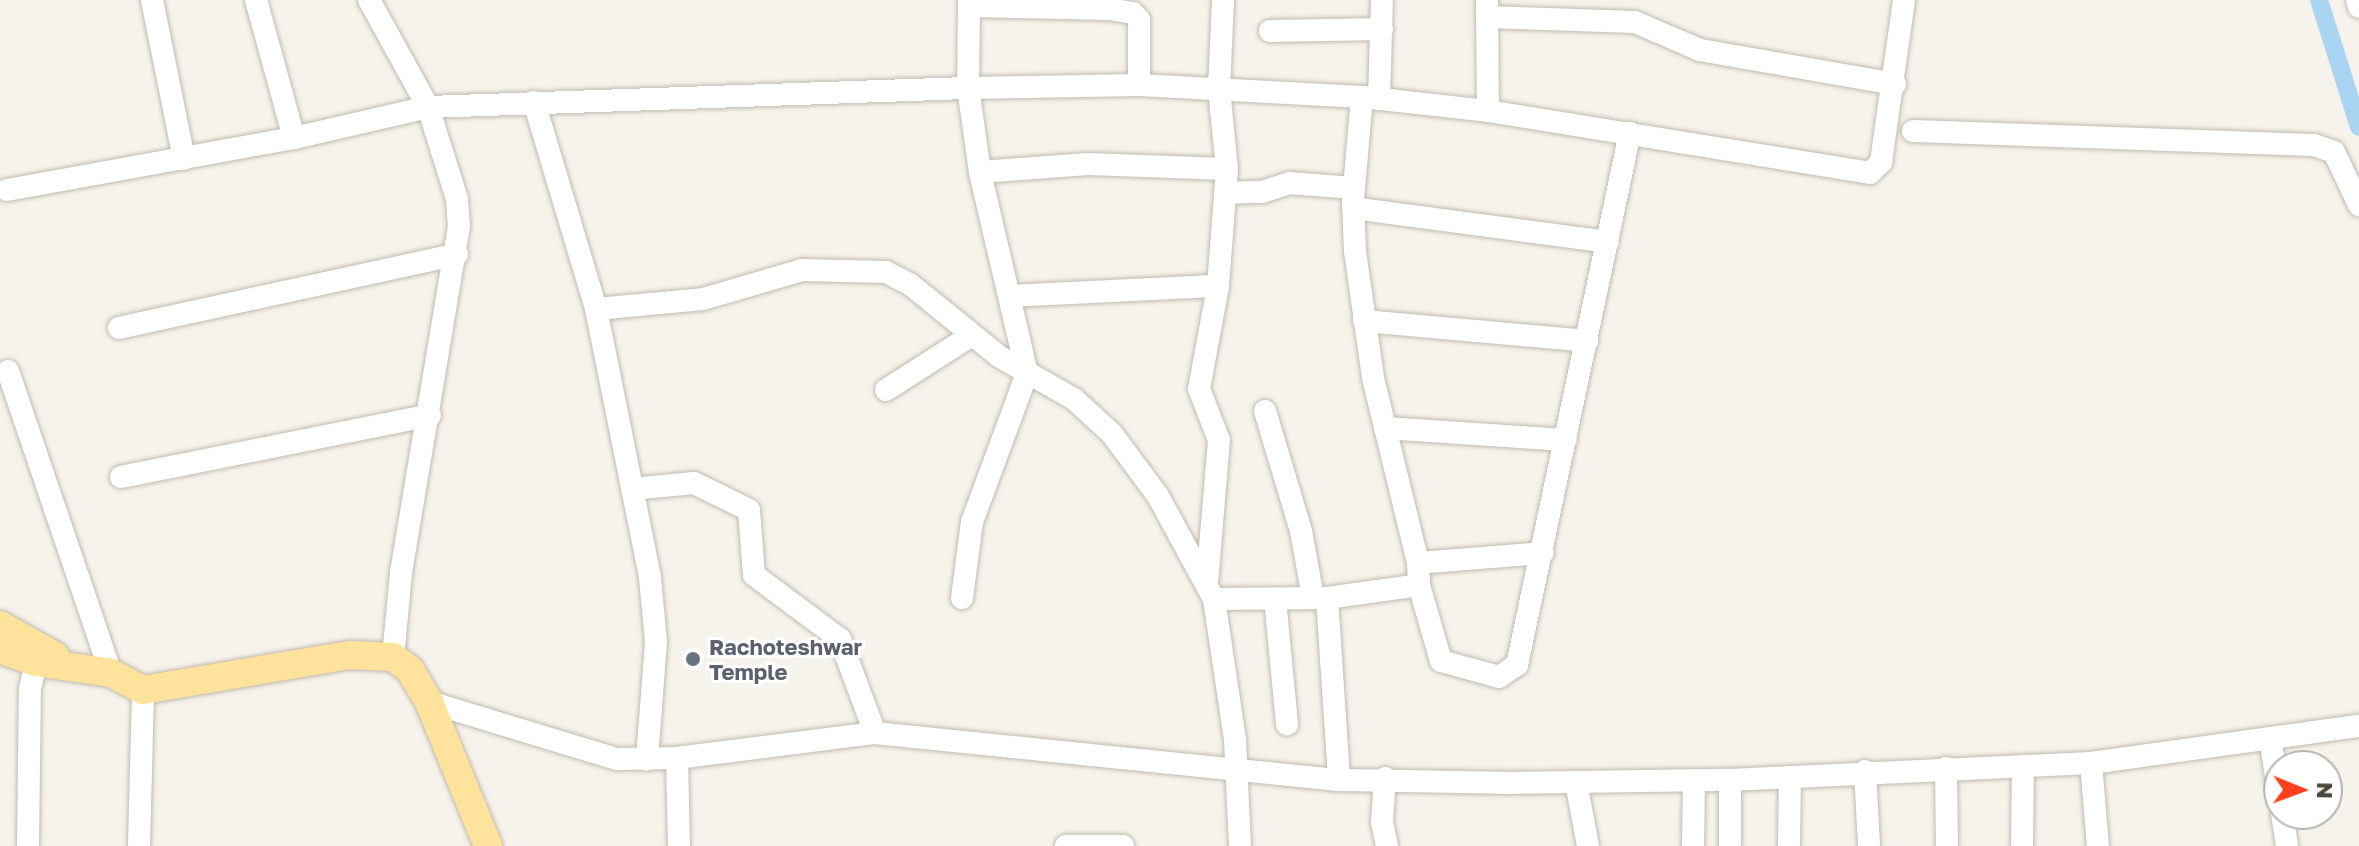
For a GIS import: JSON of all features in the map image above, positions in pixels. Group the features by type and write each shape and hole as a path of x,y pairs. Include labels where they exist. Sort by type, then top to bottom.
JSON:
{"main road":[{"path":"0,625 45,646 49,662"},
{"path":"0,649 111,673 143,690 351,655 393,657 410,670 429,702 488,846"}],"street":[{"path":"152,0 184,159"},
{"path":"256,0 294,138"},
{"path":"369,0 428,107 457,199 457,254 401,573 393,657"},
{"path":"1223,0 1219,89 1227,169 1218,286 1199,389 1219,440 1210,591 1238,770 1240,846"},
{"path":"1382,0 1382,29 1354,198 1364,321 1385,428 1418,563 1419,585 1441,661 1499,677 1509,674 1517,665 1630,133"},
{"path":"7,190 294,138 428,107 1139,85 1371,98 1488,111 1870,173 1881,162 1895,84 1904,0"},
{"path":"2357,0 2359,7"},
{"path":"962,598 972,522 1027,373 980,172 968,88 969,3 1110,4 1133,13 1139,20 1139,85"},
{"path":"1488,111 1487,9 1635,22 1700,50 1895,84"},
{"path":"1270,31 1382,29"},
{"path":"534,102 596,309 655,609 647,760"},
{"path":"1913,131 2314,145 2334,152 2359,205"},
{"path":"980,172 1088,164 1227,169"},
{"path":"1225,193 1262,192 1289,183 1354,198 1608,242"},
{"path":"119,328 457,254"},
{"path":"596,309 703,299 802,270 832,268 886,272 911,285 972,335 1027,373 1074,399 1112,434 1158,496 1210,591"},
{"path":"1010,296 1218,286"},
{"path":"1364,321 1587,341"},
{"path":"886,390 972,335"},
{"path":"8,371 111,673"},
{"path":"1265,411 1320,598 1339,780"},
{"path":"121,477 430,415"},
{"path":"1385,428 1566,440"},
{"path":"632,489 694,483 749,510 754,575 840,639 875,733"},
{"path":"1418,563 1543,553"},
{"path":"1210,591 1275,599 1320,598 1419,585"},
{"path":"1275,599 1287,724"},
{"path":"28,846 30,689 49,662"},
{"path":"139,846 143,690"},
{"path":"429,702 575,750 647,760 875,733 1339,780 1730,780 1865,771 2091,763 2359,726"},
{"path":"2270,738 2272,750"},
{"path":"677,758 679,846"},
{"path":"2091,763 2098,846"},
{"path":"2022,846 2023,766"},
{"path":"1946,768 1947,846"},
{"path":"1865,771 1869,846"},
{"path":"1789,846 1790,777"},
{"path":"1385,778 1382,822 1387,846"},
{"path":"1693,846 1694,780"},
{"path":"1730,780 1730,846"},
{"path":"1576,782 1588,846"},
{"path":"1066,846 1123,846"}],"waterway":[{"path":"2319,0 2359,127"}],"place":[{"name":"Rachoteshwar Temple","path":"693,659"}]}
